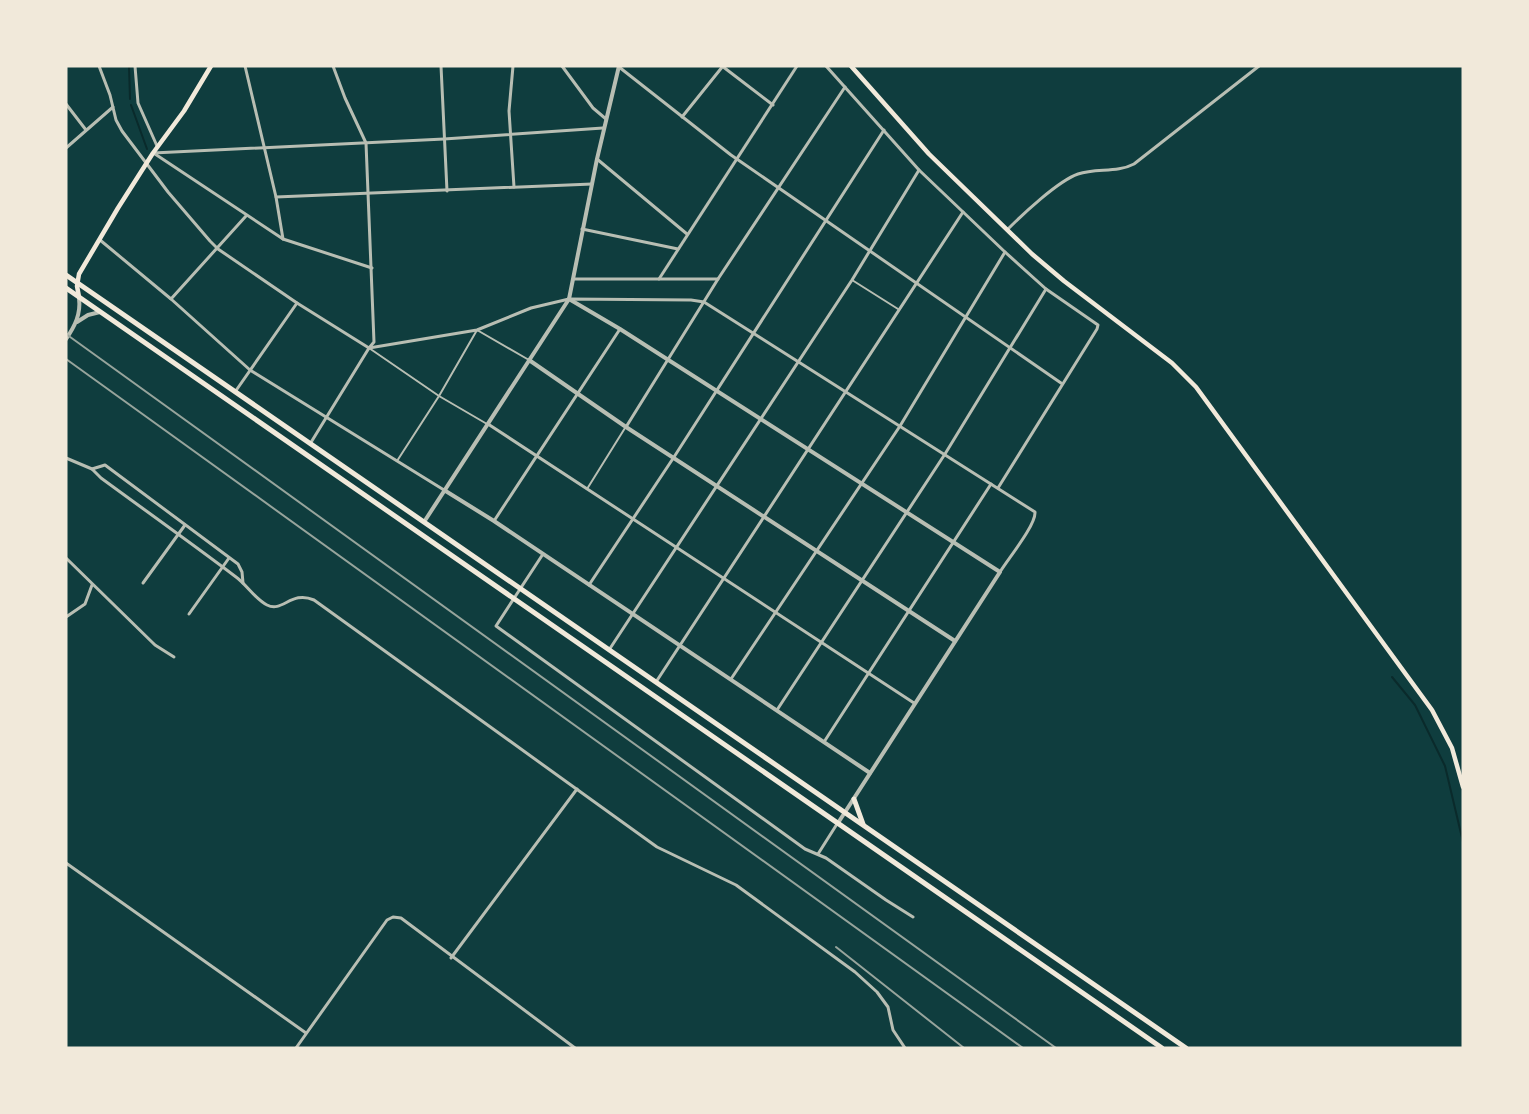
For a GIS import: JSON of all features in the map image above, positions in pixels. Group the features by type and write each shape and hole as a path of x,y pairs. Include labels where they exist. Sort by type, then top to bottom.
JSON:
{"main road":[{"path":"79,297 77,283 79,274 153,153 184,111 210,66"},
{"path":"851,66 929,154 1007,230 1052,271 1172,363 1202,393 1432,710 1452,748 1463,787"},
{"path":"66,275 1186,1048"},
{"path":"66,288 1162,1048"},
{"path":"854,799 863,825"}],"street":[{"path":"99,66 116,120 122,131 184,212 218,249 439,396 488,424 914,703"},
{"path":"135,66 138,103 158,147"},
{"path":"245,66 276,197 283,239"},
{"path":"310,444 374,342 366,143 333,66"},
{"path":"441,66 447,191"},
{"path":"513,66 509,111 514,187"},
{"path":"562,66 597,113 606,119"},
{"path":"424,522 569,299 603,128 619,66 736,159 1062,384"},
{"path":"682,117 723,66 772,105"},
{"path":"659,279 797,66"},
{"path":"826,66 919,170 1005,252 1046,289 1098,325 998,488"},
{"path":"1007,230 1033,205 1077,175 1126,168 1134,164 1257,67"},
{"path":"587,489 718,279 845,87"},
{"path":"66,104 86,130"},
{"path":"66,148 113,107"},
{"path":"153,153 444,139 603,128"},
{"path":"589,585 884,130"},
{"path":"153,153 283,239 372,268"},
{"path":"597,159 687,234"},
{"path":"609,650 852,280 919,170"},
{"path":"276,197 592,184"},
{"path":"656,682 963,212"},
{"path":"171,298 246,216"},
{"path":"582,229 678,249"},
{"path":"100,240 171,298 250,370 494,521 870,773"},
{"path":"731,679 900,426 1005,252"},
{"path":"573,279 718,279"},
{"path":"852,280 898,310"},
{"path":"777,710 908,513 1046,289"},
{"path":"77,323 80,310 79,297"},
{"path":"369,348 477,330 531,308 569,299 704,302 1035,512 1034,520 817,854"},
{"path":"569,299 620,329 1000,572"},
{"path":"235,392 297,303"},
{"path":"66,339 77,323 88,315 100,312"},
{"path":"494,521 620,329"},
{"path":"477,330 529,360 626,427 955,640"},
{"path":"397,461 439,396 477,330"},
{"path":"66,458 92,469 243,583 264,604 273,608 279,607 294,597 303,596 314,600 657,847 736,885 855,972 877,992 888,1006 893,1030 905,1048"},
{"path":"92,469 105,465 238,564 242,572 243,583"},
{"path":"824,742 867,672 991,484"},
{"path":"143,583 185,525"},
{"path":"543,554 496,626 806,849 826,858 913,916"},
{"path":"66,558 154,645 174,657"},
{"path":"189,615 229,558"},
{"path":"66,617 85,604 93,585"},
{"path":"451,958 577,789"},
{"path":"66,863 306,1033"},
{"path":"296,1048 387,920 400,918 575,1048"}],"waterway":[{"path":"129,66 130,99"},
{"path":"131,105 147,149"},
{"path":"1392,677 1415,705 1445,766 1463,842"}],"railway":[{"path":"66,334 1056,1048"},
{"path":"66,359 1023,1048"},
{"path":"836,947 964,1048"}]}
